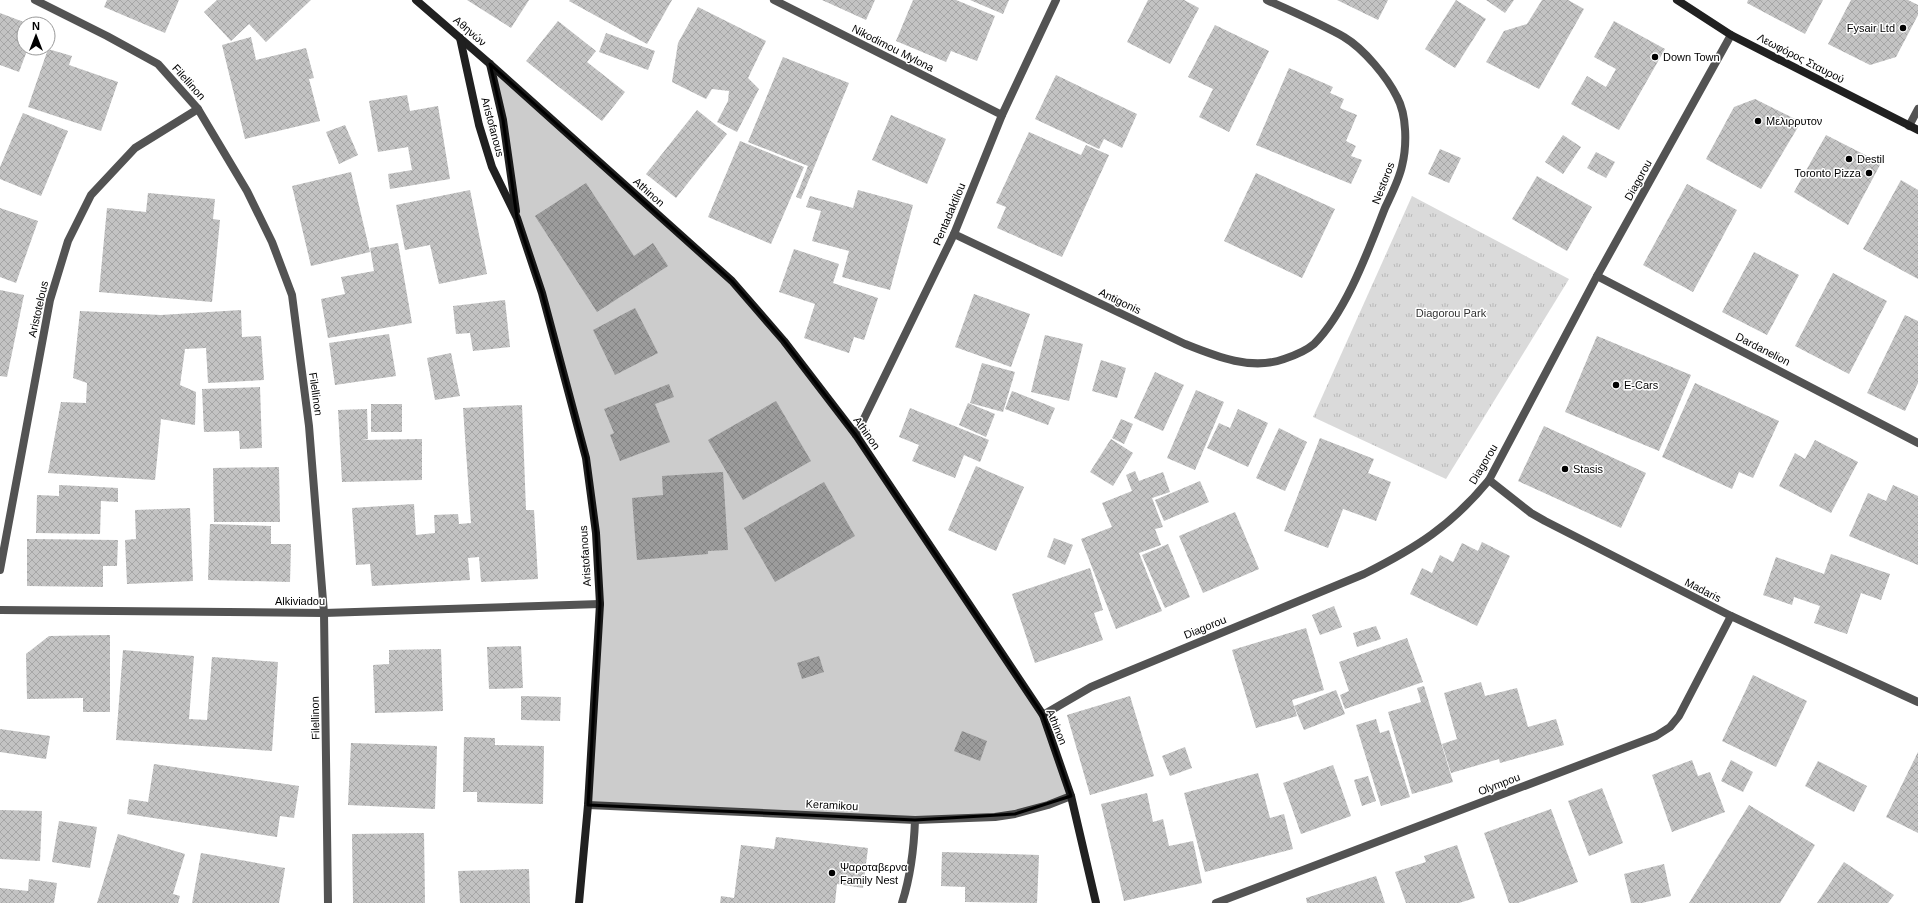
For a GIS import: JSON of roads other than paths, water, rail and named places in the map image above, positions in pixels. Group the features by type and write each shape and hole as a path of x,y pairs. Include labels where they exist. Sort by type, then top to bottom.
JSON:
{"street":[{"name":"Filellinon","path":"35,0 107,36 158,64 198,109 247,192 272,242 292,296 309,426 324,613 328,903"},
{"name":"Αθηνών","path":"416,0 490,64"},
{"name":"Nikodimou Mylona","path":"774,0 1002,115"},
{"name":"Pentadaktilou","path":"856,435 954,234 1002,115 1056,0"},
{"name":"Nestoros","path":"1267,0 1345,37 1376,65 1398,99 1406,130 1402,166 1347,296 1333,320 1313,345 1284,360"},
{"name":"Λεωφόρος Σταυρού","path":"1677,0 1731,34 1918,130"},
{"name":"Diagorou","path":"1042,715 1091,687 1364,574 1394,559 1438,531 1470,502 1489,480 1597,276 1731,34"},
{"name":"Aristofanous","path":"460,38 479,125 492,167 517,218 542,293 586,458 596,533 600,604 588,805 579,903"},
{"name":"Aristofanous","path":"490,64 503,120 517,218"},
{"name":"Athinon","path":"490,64 732,282 784,341 856,435 1042,715 1071,796 1096,903"},
{"name":"Aristotelous","path":"0,570 50,300 68,241 91,195 135,148 198,109"},
{"path":"1909,126 1918,109"},
{"name":"Antigonis","path":"954,234 1184,344 1218,357 1248,363 1284,360"},
{"name":"Dardanelion","path":"1597,276 1918,442"},
{"name":"Madaris","path":"1489,480 1535,516 1731,616 1918,702"},
{"name":"Alkiviadou","path":"0,610 324,613 600,604"},
{"name":"Olympou","path":"1216,903 1656,736 1670,727 1679,716 1731,616"},
{"name":"Keramikou","path":"588,805 915,820 995,817 1015,814 1048,805 1071,796"},
{"path":"902,903 914,853 915,820"}],"place":[{"name":"Fysair Ltd","path":"1903,28"},
{"name":"Down Town","path":"1655,57"},
{"name":"Μελιρρυτον","path":"1758,121"},
{"name":"Destil","path":"1849,159"},
{"name":"Toronto Pizza","path":"1869,173"},
{"name":"E-Cars","path":"1616,385"},
{"name":"Stasis","path":"1565,469"},
{"name":"Ψαροταβερνα Family Nest","path":"832,873"}],"park label":[{"name":"Diagorou Park","path":"1451,313"}]}
